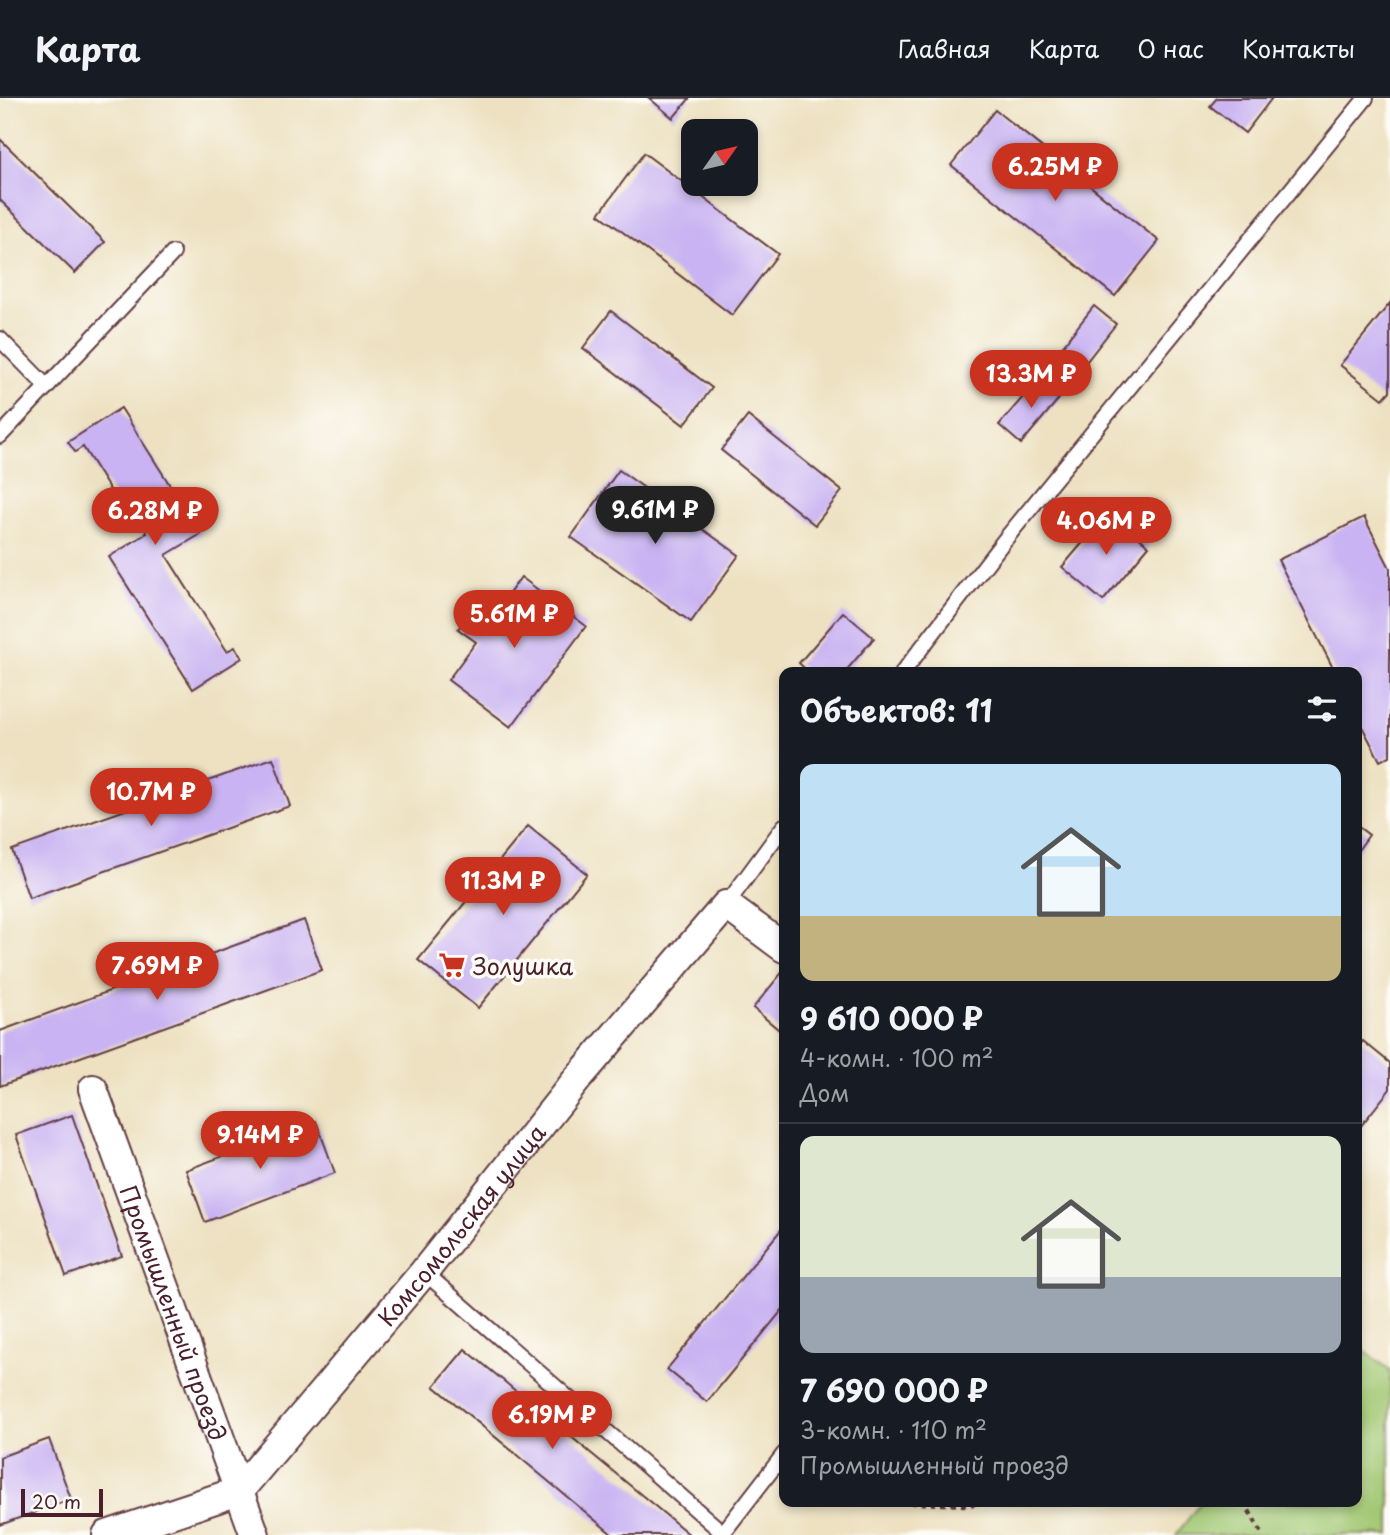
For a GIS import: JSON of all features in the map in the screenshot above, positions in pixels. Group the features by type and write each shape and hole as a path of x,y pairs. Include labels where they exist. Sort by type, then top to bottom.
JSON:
{"street":[{"path":"726,905 779,944"},
{"name":"Комсомольская улица","path":"239,1491 424,1272 579,1077 726,905"},
{"name":"Промышленный проезд","path":"93,1089 255,1535"},
{"path":"107,1535 239,1491"}],"lane":[{"path":"907,667 1012,531 1367,98"},
{"path":"0,436 173,253"},
{"path":"0,339 47,387"},
{"path":"726,905 779,833"},
{"path":"424,1272 723,1534 779,1461"}],"path":[{"path":"1247,1507 1263,1535"}],"green space":[{"path":"1362,1349 1390,1370 1390,1535 1176,1535 1197,1507 1362,1507"}],"building":[{"path":"649,98 690,98 673,118"},
{"path":"1217,98 1272,98 1245,133 1210,106"},
{"path":"995,110 1159,241 1115,296 951,165"},
{"path":"0,139 105,242 75,273 0,200"},
{"path":"644,153 681,181 681,196 701,196 778,254 732,315 599,214"},
{"path":"1390,303 1390,391 1383,399 1340,365"},
{"path":"1094,306 1116,324 1083,366 1061,348"},
{"path":"611,311 712,388 684,425 583,348"},
{"path":"1041,376 1062,395 1021,444 999,425"},
{"path":"121,408 201,534 166,555 227,651 235,647 242,658 193,689 109,557 147,533 134,513 127,517 83,447 75,452 68,442"},
{"path":"748,416 842,491 815,525 721,450"},
{"path":"619,470 739,555 691,622 571,537"},
{"path":"1109,512 1149,546 1103,601 1062,567"},
{"path":"1364,517 1390,568 1390,756 1380,761 1362,726 1362,667 1332,667 1278,560"},
{"path":"521,577 586,626 511,727 448,680 476,642 458,629 481,597 498,609"},
{"path":"843,612 874,638 849,667 803,667 799,663"},
{"path":"273,758 290,806 29,898 12,850"},
{"path":"528,826 587,874 478,1008 418,960"},
{"path":"1362,830 1369,835 1362,845"},
{"path":"304,920 322,970 0,1086 0,1031"},
{"path":"779,976 779,1030 753,1008"},
{"path":"1362,1042 1390,1063 1390,1089 1362,1124"},
{"path":"72,1115 122,1256 66,1276 16,1135"},
{"path":"316,1121 335,1173 205,1222 186,1170"},
{"path":"779,1232 779,1314 707,1402 667,1369"},
{"path":"465,1349 690,1535 613,1535 434,1386"},
{"path":"49,1439 71,1499 0,1525 0,1457"}],"place":[{"name":"Золушка","path":"452,965"}]}
